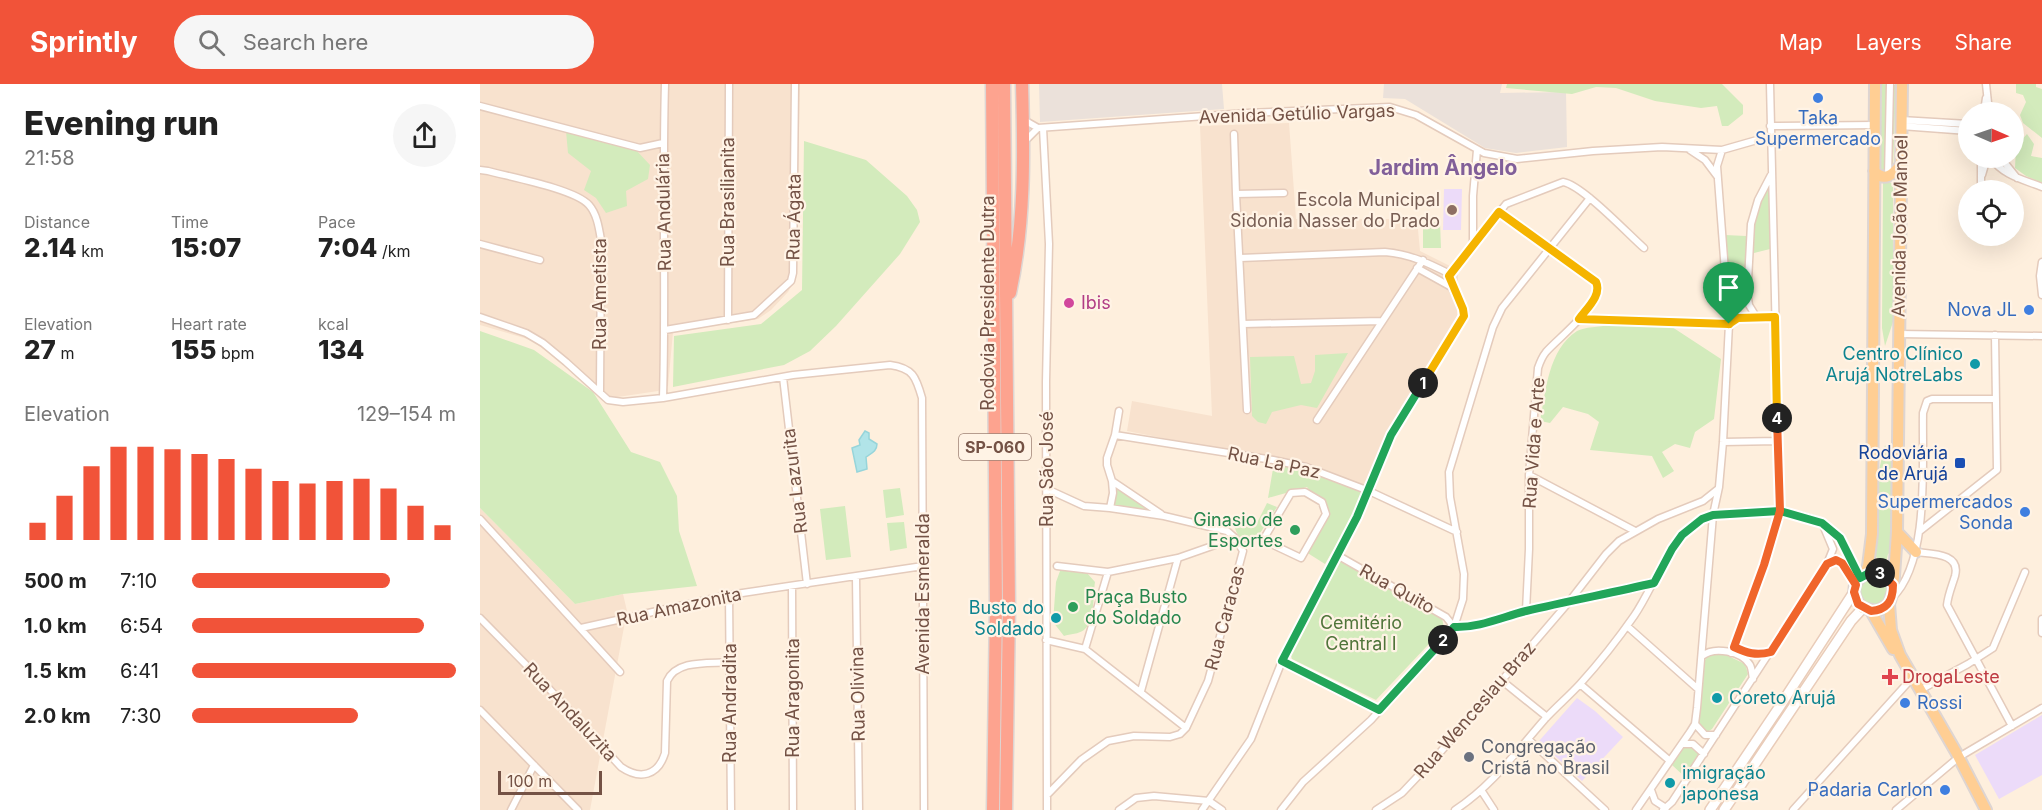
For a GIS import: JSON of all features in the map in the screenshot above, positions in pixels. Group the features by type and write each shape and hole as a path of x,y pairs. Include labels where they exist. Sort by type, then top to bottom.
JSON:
{"highway":[{"name":"Rodovia Presidente Dutra","path":"989,84 993,127 996,607 993,810"},
{"name":"Rodovia Presidente Dutra","path":"1004,84 1009,607 1006,810"},
{"path":"1005,315 1020,239 1022,84"}],"main road":[{"name":"Avenida João Manoel","path":"1858,582 1868,566 1872,534 1875,84"},
{"name":"Avenida João Manoel","path":"1893,585 1897,532 1902,84"},
{"path":"1874,171 1879,176 1888,177 1901,165"},
{"path":"1897,532 1916,552"},
{"path":"1710,810 1858,582 1869,573 1880,573 1893,585 1890,601 1891,630 1900,655 1959,757 1986,810"},
{"path":"1858,582 1855,598 1867,610 1892,648 1900,655"},
{"path":"1724,810 1730,805 1851,621 1867,610 1878,611 1890,601"},
{"path":"1721,794 1730,805"}],"street":[{"path":"663,143 665,84"},
{"name":"Rua Brasilianita","path":"728,320 729,84"},
{"name":"Rua Ágata","path":"665,330 749,317 760,312 791,281 793,273 795,84"},
{"path":"1732,650 1764,565 1780,511 1770,84"},
{"path":"1888,177 1890,84"},
{"path":"1986,84 1988,102"},
{"path":"1986,102 1987,97"},
{"name":"Rua Andulária","path":"480,105 640,148 663,143 665,330 663,398"},
{"name":"Avenida Getúlio Vargas","path":"1041,128 1247,113 1390,107 1416,114 1477,150 1500,158 1517,159 1662,147 1722,150 1771,136"},
{"path":"1023,119 1041,128 1023,143"},
{"path":"1901,123 1958,124"},
{"path":"1901,123 1958,130"},
{"path":"1770,126 1875,125"},
{"name":"Rua São José","path":"1041,128 1049,244 1046,382 1047,810"},
{"path":"1234,134 1247,410"},
{"path":"1687,148 1705,160 1717,176"},
{"path":"1473,244 1473,196 1477,150"},
{"path":"1636,810 1695,724 1713,515 1719,488 1723,442 1729,324 1717,176 1717,166 1722,150"},
{"path":"1982,168 1982,180"},
{"path":"1982,176 1985,169 1999,168 2009,175 2042,187"},
{"path":"2010,168 2018,178"},
{"name":"Rua Ametista","path":"480,170 567,192 581,198 590,206 599,226 601,240 600,392"},
{"path":"1756,318 1749,304 1747,289 1751,224 1758,200 1771,174"},
{"path":"1202,810 1251,739 1282,661 1369,490 1391,435 1462,320 1464,312 1449,280 1450,274 1473,244 1499,212 1515,199 1563,182 1572,184 1590,198 1644,248"},
{"path":"1236,194 1284,193"},
{"path":"1281,810 1303,782 1360,731 1454,627 1463,599 1464,580 1462,557 1450,497 1449,472 1493,327 1502,308 1590,198"},
{"path":"1499,212 1550,249"},
{"path":"480,244 540,260"},
{"name":"Rua Vida e Arte","path":"1526,611 1529,558 1529,475 1535,392 1540,363 1546,352 1579,319 1596,296 1598,287 1596,282 1550,249"},
{"path":"1240,258 1404,253 1450,274"},
{"path":"1317,420 1423,260"},
{"path":"2042,262 2040,276 2042,295"},
{"path":"1417,268 1453,288"},
{"path":"1729,324 1742,304 1747,289"},
{"path":"480,317 526,333 543,343 608,400 617,402 663,398 783,377"},
{"path":"1579,319 1729,324 1738,318 1775,317"},
{"path":"1243,324 1382,321"},
{"path":"1899,334 2042,336"},
{"path":"1920,531 1996,470 1995,335"},
{"name":"Avenida Esmeralda","path":"783,377 890,365 900,366 909,371 917,380 922,398 924,810"},
{"name":"Rua Lazurita","path":"783,377 807,584"},
{"path":"1890,601 1901,589 1916,552 1920,531 1923,413 1926,403 1930,399 1995,399"},
{"path":"1110,508 1113,493 1107,458 1115,435 1119,411"},
{"name":"Rua La Paz","path":"1115,435 1295,465 1369,490 1457,532"},
{"path":"1723,442 1778,441"},
{"path":"1529,475 1635,531"},
{"path":"1112,482 1164,516"},
{"name":"Rua Wenceslau Braz","path":"1376,810 1412,783 1502,681 1606,554 1635,531 1678,510 1703,501 1719,488"},
{"name":"Rua Caracas","path":"1047,489 1084,506 1164,516 1227,531 1235,538 1243,551 1208,681 1186,728"},
{"path":"1305,492 1322,502 1326,514 1305,552 1301,558 1263,540 1291,493 1305,492"},
{"path":"1455,810 1481,790 1580,684 1627,626 1682,535 1702,519 1713,515 1780,511 1822,523 1840,538 1858,582"},
{"path":"480,519 620,672"},
{"path":"1651,790 1655,801 1665,809 1771,652 1827,564 1833,549 1822,523"},
{"path":"1057,566 1108,572 1178,558 1235,538"},
{"path":"1916,552 1950,558 1955,565 1956,574 1947,598 1947,605 2012,726"},
{"name":"Rua Quito","path":"1337,555 1446,617 1454,627"},
{"path":"1141,691 1178,558"},
{"path":"1827,564 1839,561 1858,582"},
{"name":"Rua Amazonita","path":"581,628 729,595 923,566"},
{"path":"1085,649 1108,572"},
{"path":"1920,690 1977,659 1995,645 2025,572"},
{"name":"Rua Olivina","path":"856,577 860,810"},
{"path":"1454,627 1468,627 1526,611 1654,583"},
{"name":"Rua Aragonita","path":"792,586 793,810"},
{"name":"Rua Andradita","path":"729,595 731,810"},
{"name":"Rua Andaluzita","path":"480,618 621,767 630,773 642,775 655,771 662,763 665,753 668,681 673,671 688,665 730,662"},
{"path":"2042,619 2042,633"},
{"path":"1627,626 1698,688"},
{"path":"1046,640 1085,649 1186,728 1180,734 1170,736 1134,736 1108,741 1081,760 1047,795"},
{"path":"1732,650 1749,663 1753,679"},
{"path":"1702,656 1711,651 1732,650 1760,655 1771,652"},
{"path":"1282,661 1379,710"},
{"path":"1792,810 1913,677"},
{"path":"1502,681 1547,717"},
{"path":"1580,684 1670,761"},
{"path":"1899,809 1959,757 2042,708"},
{"path":"480,721 482,712"},
{"path":"482,712 578,810"},
{"path":"1695,724 1707,735 1716,735"},
{"path":"1528,739 1605,810"},
{"path":"1683,744 1693,744 1704,754"},
{"path":"511,810 534,765"},
{"path":"1481,790 1494,810"},
{"path":"1119,810 1144,796 1209,801 1222,810"}],"shaded area":[{"path":"480,84 800,84 796,277 788,292 771,310 758,319 673,332 668,386 658,391 611,398 531,340 480,325"},
{"path":"1039,84 1222,84 1224,109 1040,122"},
{"path":"1384,84 1502,84 1500,93 1566,92 1567,147 1516,153 1485,148 1405,99 1383,98"},
{"path":"1289,123 1296,219 1417,219 1420,251 1458,270 1457,317 1388,435 1368,486 1310,467 1127,431 1132,401 1212,416 1200,126"},
{"name":"Escola Municipal Sidonia Nasser do Prado","path":"1444,189 1462,189 1461,230 1443,230"},
{"path":"480,508 575,604 623,594 627,611 590,810 480,810"},
{"path":"1577,698 1623,737 1582,781 1539,741"},
{"path":"2042,715 2042,775 1999,799 1975,755"}],"green space":[{"path":"1507,84 1722,84 1743,105 1743,114 1728,126 1722,126 1717,106 1701,108 1655,101 1616,88 1596,87 1572,94 1506,88"},
{"path":"1882,84 1896,85 1893,171 1880,171"},
{"path":"2016,84 2036,84 2036,87 2042,89 2042,138 2024,124 2026,102 2023,95 2016,93"},
{"path":"566,131 636,150 650,165 648,179 626,191 627,206 606,213 596,198 584,190 591,171 568,153"},
{"path":"2027,134 2034,144 2031,156 2042,158 2042,183 2015,168 2024,168 2024,137"},
{"path":"804,141 866,160 907,196 917,210 920,222 900,254 836,326 810,351 784,365 673,387 674,336 761,324 802,290"},
{"path":"1883,182 1893,183 1893,322 1885,346 1882,328"},
{"path":"1769,186 1770,249 1750,254 1755,218"},
{"path":"1440,222 1441,248 1423,248 1423,223"},
{"path":"1725,235 1746,236 1746,281 1743,294 1731,316"},
{"path":"1609,325 1669,325 1721,359 1714,419 1695,432 1690,448 1675,444 1662,452 1674,471 1663,478 1652,456 1590,450 1599,422 1588,414 1563,407 1550,423 1540,421 1550,372 1554,360 1567,339 1577,331"},
{"path":"480,331 534,350 593,392 631,452 660,462 677,496 679,531 697,586 623,594 575,604 480,508"},
{"path":"1348,353 1317,408 1301,405 1272,412 1266,424 1258,422 1252,416 1250,357 1294,356 1301,384 1311,383 1315,371 1315,355"},
{"path":"1885,445 1894,465 1892,551 1888,554 1886,563 1874,556 1878,474"},
{"path":"1274,463 1308,469 1368,488 1325,564 1306,552 1327,515 1307,487 1268,498"},
{"path":"900,488 904,515 886,518 883,490"},
{"path":"1116,488 1119,488 1154,511 1114,506"},
{"path":"1267,503 1277,507 1251,547 1241,539 1235,528 1256,525"},
{"path":"845,506 851,557 826,560 820,509"},
{"path":"904,522 907,548 890,551 887,523"},
{"name":"Cemitério Central I","path":"1339,561 1442,618 1444,628 1376,700 1292,659 1290,652"},
{"name":"Praça Busto do Soldado","path":"1074,570 1087,573 1095,582 1093,608 1088,626 1084,630 1064,636 1053,622 1056,582 1060,571"},
{"path":"1873,578 1883,582 1887,592 1883,602 1873,606 1863,602 1859,592 1863,582"},
{"path":"1722,653 1745,664 1748,674 1712,729 1707,732 1703,731 1698,724 1705,660 1709,654"},
{"path":"1685,746 1693,747 1700,754 1685,777 1672,765"}],"water":[{"path":"865,431 869,433 869,439 877,446 874,452 866,457 867,469 857,472 852,448 860,445 859,440"}],"place":[{"name":"Taka Supermercado","path":"1818,98"},
{"name":"Escola Municipal Sidonia Nasser do Prado","path":"1452,210"},
{"name":"Ibis","path":"1069,303"},
{"name":"Nova JL","path":"2029,310"},
{"name":"Centro Clínico Arujá NotreLabs","path":"1975,364"},
{"name":"Rodoviária de Arujá","path":"1960,463"},
{"name":"Supermercados Sonda","path":"2025,512"},
{"name":"Ginasio de Esportes","path":"1295,530"},
{"name":"Praça Busto do Soldado","path":"1073,607"},
{"name":"Busto do Soldado","path":"1056,618"},
{"name":"DrogaLeste","path":"1890,677"},
{"name":"Coreto Arujá","path":"1717,698"},
{"name":"Rossi","path":"1905,703"},
{"name":"Congregação Cristã no Brasil","path":"1469,757"},
{"name":"imigração japonesa","path":"1670,783"},
{"name":"Padaria Carlon","path":"1945,790"}],"district":[{"name":"Jardim Ângelo","path":"1443,168"}],"route":[{"path":"1729,324 1579,319 1598,293 1596,282 1499,212 1449,276 1464,316 1391,435 1357,517 1282,661 1379,710 1454,627 1468,627 1526,611 1654,583 1682,535 1702,519 1713,515 1780,511 1822,523 1840,538 1860,578 1869,573 1880,573 1893,585 1892,598 1884,608 1871,611 1858,604 1854,592 1856,585 1848,570 1836,560 1827,564 1771,652 1760,655 1734,647 1764,565 1780,511 1775,317 1738,318 1729,324"}]}
